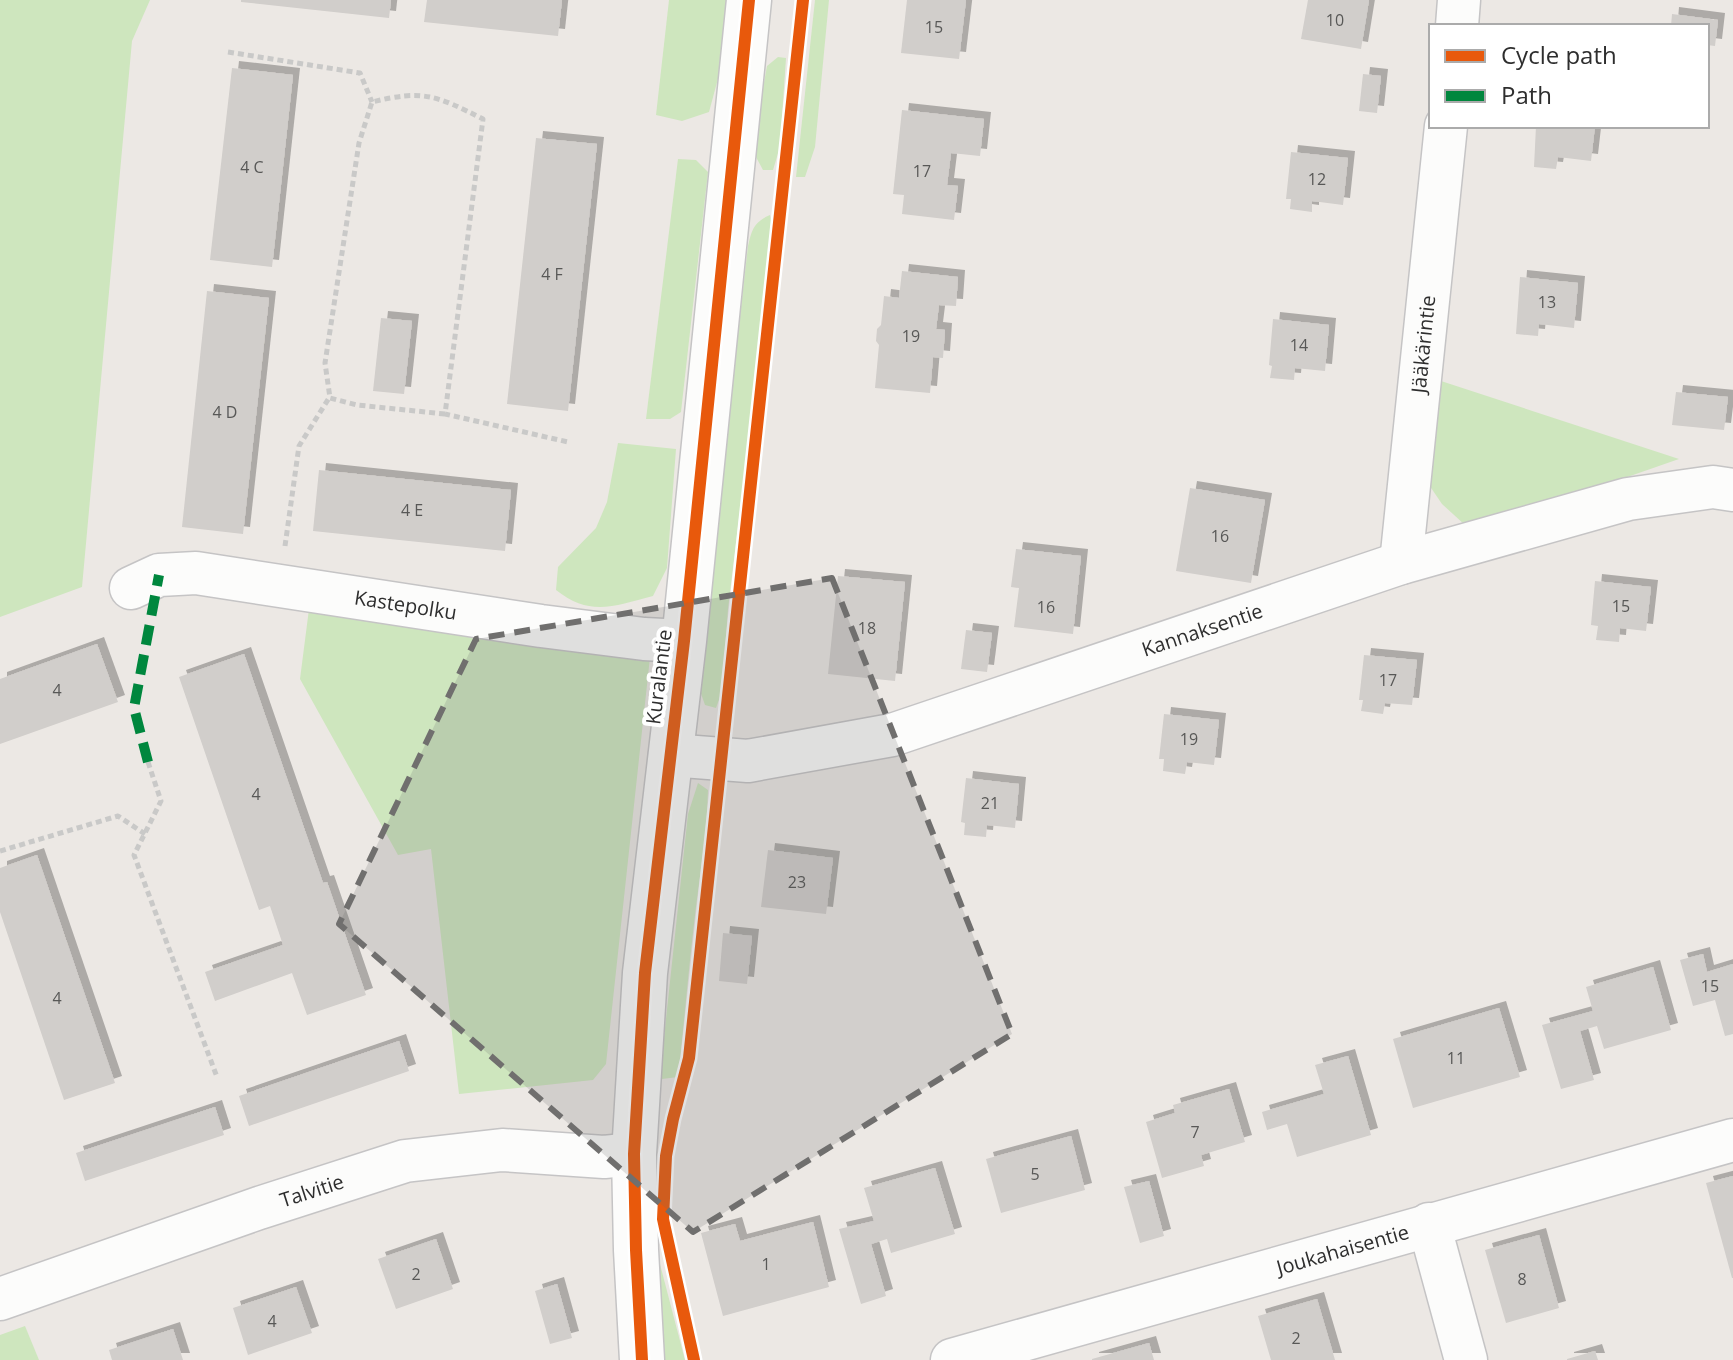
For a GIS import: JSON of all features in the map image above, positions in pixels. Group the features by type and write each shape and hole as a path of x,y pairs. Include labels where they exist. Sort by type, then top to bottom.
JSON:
{"street":[{"name":"Kuralantie","path":"642,1360 634,1154 645,973 684,641 749,0"},
{"path":"1457,24 1459,0"},
{"name":"Jääkärintie","path":"1401,563 1446,128"},
{"name":"Kannaksentie","path":"670,755 748,761 892,735 1401,563 1628,499 1713,487 1733,490"},
{"name":"Kastepolku","path":"131,588 159,575 196,573 541,626 684,641"},
{"name":"Joukahaisentie","path":"963,1359 1733,1140"},
{"name":"Talvitie","path":"0,1299 259,1208 405,1161 502,1150 604,1157 634,1154"},
{"path":"1429,1224 1466,1360"}],"path":[{"path":"228,52 360,73 372,102 359,143 325,363 330,398 299,446 280,587"},
{"path":"372,102 403,94 441,98 483,119 445,414"},
{"path":"330,398 357,405 445,414 568,442"},
{"path":"148,762 161,801 134,855 217,1077"},
{"path":"0,851 118,816 145,834"}],"highlighted area":[{"path":"832,578 1012,1034 693,1232 339,924 476,639"}],"green space":[{"path":"0,0 150,0 132,41 82,587 0,617"},
{"path":"669,0 726,0 719,75 709,112 682,121 656,115"},
{"path":"815,0 829,0 815,147 805,177 796,177"},
{"path":"778,57 786,58 780,147 773,170 763,170 756,157 756,127 767,66"},
{"path":"678,159 696,160 708,172 681,412 670,419 646,419"},
{"path":"770,215 768,278 728,609 722,691 716,708 705,705 698,685 748,246 754,227"},
{"path":"1441,381 1679,459 1501,521 1465,525 1442,504 1425,479"},
{"path":"618,443 676,449 667,568 653,596 614,606 580,604 556,590 558,567 596,528 607,502"},
{"path":"309,609 651,648 606,1064 593,1080 459,1094 431,849 398,855 300,679"},
{"path":"698,783 708,790 707,807 678,1077 662,1079 688,814"},
{"path":"655,1245 685,1360 661,1360"},
{"path":"25,1326 39,1360 0,1360 0,1335"}],"building":[{"path":"241,0 391,0 389,18"},
{"path":"427,0 562,0 558,36 424,22"},
{"path":"907,0 966,0 959,59 901,53"},
{"path":"1308,0 1369,0 1361,49 1301,39"},
{"path":"1672,14 1718,20 1715,46 1709,45 1709,24 1671,24"},
{"path":"232,68 293,75 272,267 210,260"},
{"path":"1363,74 1381,76 1377,113 1359,111"},
{"path":"902,110 984,119 980,156 951,153 947,185 958,186 954,220 902,214 904,195 893,194"},
{"path":"1536,128 1595,128 1591,161 1558,157 1556,169 1534,167"},
{"path":"536,138 597,144 568,411 507,404"},
{"path":"1291,152 1348,158 1343,205 1312,201 1312,212 1290,209 1291,199 1286,199"},
{"path":"902,271 958,277 956,306 939,305 936,329 945,330 943,358 933,357 930,393 875,388 879,345 876,341 877,329 881,325 884,296 899,298"},
{"path":"1520,277 1578,283 1574,328 1539,324 1538,336 1516,334"},
{"path":"207,291 269,298 243,534 182,527"},
{"path":"381,318 412,321 404,394 373,391"},
{"path":"1273,319 1329,325 1325,371 1295,368 1294,380 1270,378"},
{"path":"1676,392 1728,397 1724,430 1672,425"},
{"path":"319,470 511,490 505,551 313,531"},
{"path":"1190,488 1265,500 1251,583 1176,571"},
{"path":"1016,549 1081,556 1073,634 1014,627 1019,588 1011,587"},
{"path":"838,576 905,582 895,681 828,674"},
{"path":"1595,581 1651,587 1646,631 1620,628 1619,642 1596,640 1598,626 1591,625"},
{"path":"966,630 992,633 987,672 961,669"},
{"path":"97,644 118,702 0,744 0,679"},
{"path":"244,654 323,883 327,882 366,995 307,1015 292,973 215,1001 205,972 283,945 270,906 259,910 179,677"},
{"path":"1364,655 1417,660 1412,705 1385,703 1383,714 1361,711 1363,700 1359,700"},
{"path":"1164,714 1219,720 1214,765 1187,762 1185,774 1163,771 1164,759 1159,759"},
{"path":"966,778 1019,784 1015,828 987,825 986,837 964,835 965,823 961,822"},
{"path":"768,850 833,858 826,914 761,907"},
{"path":"37,855 115,1083 64,1100 0,912 0,868"},
{"path":"723,933 752,936 747,984 719,981"},
{"path":"1703,954 1707,972 1733,964 1733,1034 1725,1036 1715,1000 1693,1006 1680,960"},
{"path":"1653,967 1671,1030 1604,1049 1597,1026 1580,1031 1594,1080 1561,1089 1542,1025 1593,1011 1586,987"},
{"path":"1499,1008 1520,1077 1413,1108 1393,1039"},
{"path":"399,1041 409,1071 249,1126 239,1096"},
{"path":"1348,1056 1371,1135 1297,1157 1287,1124 1267,1130 1262,1112 1324,1094 1315,1065"},
{"path":"1229,1089 1245,1142 1201,1155 1204,1166 1162,1178 1146,1122 1175,1113 1173,1105"},
{"path":"215,1107 224,1135 85,1181 76,1153"},
{"path":"1071,1136 1085,1190 1001,1213 986,1159"},
{"path":"935,1168 955,1234 891,1253 887,1239 871,1244 886,1296 861,1304 839,1229 874,1221 864,1188"},
{"path":"1733,1176 1733,1278 1732,1278 1706,1183"},
{"path":"1149,1181 1164,1236 1140,1243 1124,1187"},
{"path":"813,1222 829,1287 723,1316 701,1233 735,1224 740,1241"},
{"path":"1539,1235 1559,1308 1506,1323 1485,1250"},
{"path":"436,1239 453,1289 396,1309 378,1259"},
{"path":"557,1284 572,1338 550,1344 535,1291"},
{"path":"296,1287 312,1333 248,1355 233,1308"},
{"path":"1317,1299 1335,1360 1271,1360 1258,1316"},
{"path":"173,1329 183,1360 112,1360 109,1350"},
{"path":"1149,1343 1154,1360 1092,1360 1092,1359"},
{"path":"1595,1351 1598,1360 1567,1360 1567,1359"}],"marked path":[{"path":"148,762 134,708 159,575"}],"cycle path":[{"path":"642,1360 634,1154 645,973 684,641 749,0"},
{"path":"694,1360 663,1219 666,1156 689,1058 803,0"}]}
